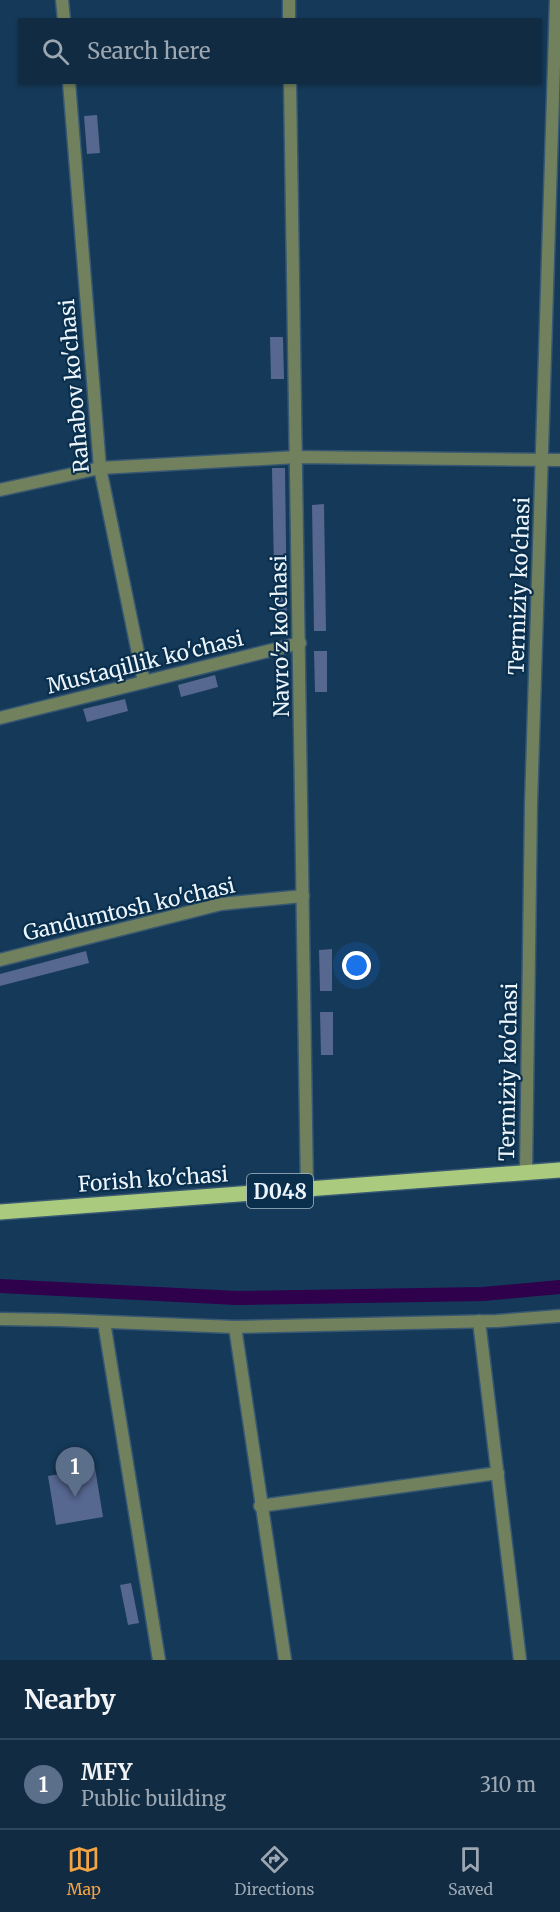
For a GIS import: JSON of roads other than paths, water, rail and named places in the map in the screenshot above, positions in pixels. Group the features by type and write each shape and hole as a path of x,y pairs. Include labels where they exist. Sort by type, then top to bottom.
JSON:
{"main road":[{"name":"Forish ko'chasi","path":"0,1212 560,1170"}],"street":[{"path":"62,0 64,18"},
{"path":"289,0 289,18"},
{"name":"Termiziy ko'chasi","path":"526,1172 531,804 556,0"},
{"name":"Rahabov ko'chasi","path":"69,84 100,468 144,682"},
{"name":"Navro'z ko'chasi","path":"290,84 307,1189"},
{"path":"0,490 100,468 297,457 560,460"},
{"name":"Mustaqillik ko'chasi","path":"0,718 300,643"},
{"name":"Gandumtosh ko'chasi","path":"0,960 221,904 303,896"},
{"path":"0,1319 235,1327 479,1321 560,1316"},
{"path":"479,1321 520,1660"},
{"path":"104,1322 159,1660"},
{"path":"235,1327 260,1506 285,1660"},
{"path":"260,1506 498,1473"}],"waterway":[{"path":"0,1286 237,1298 483,1294 560,1287"}],"place":[{"name":"MFY","path":"75,1497"}]}
